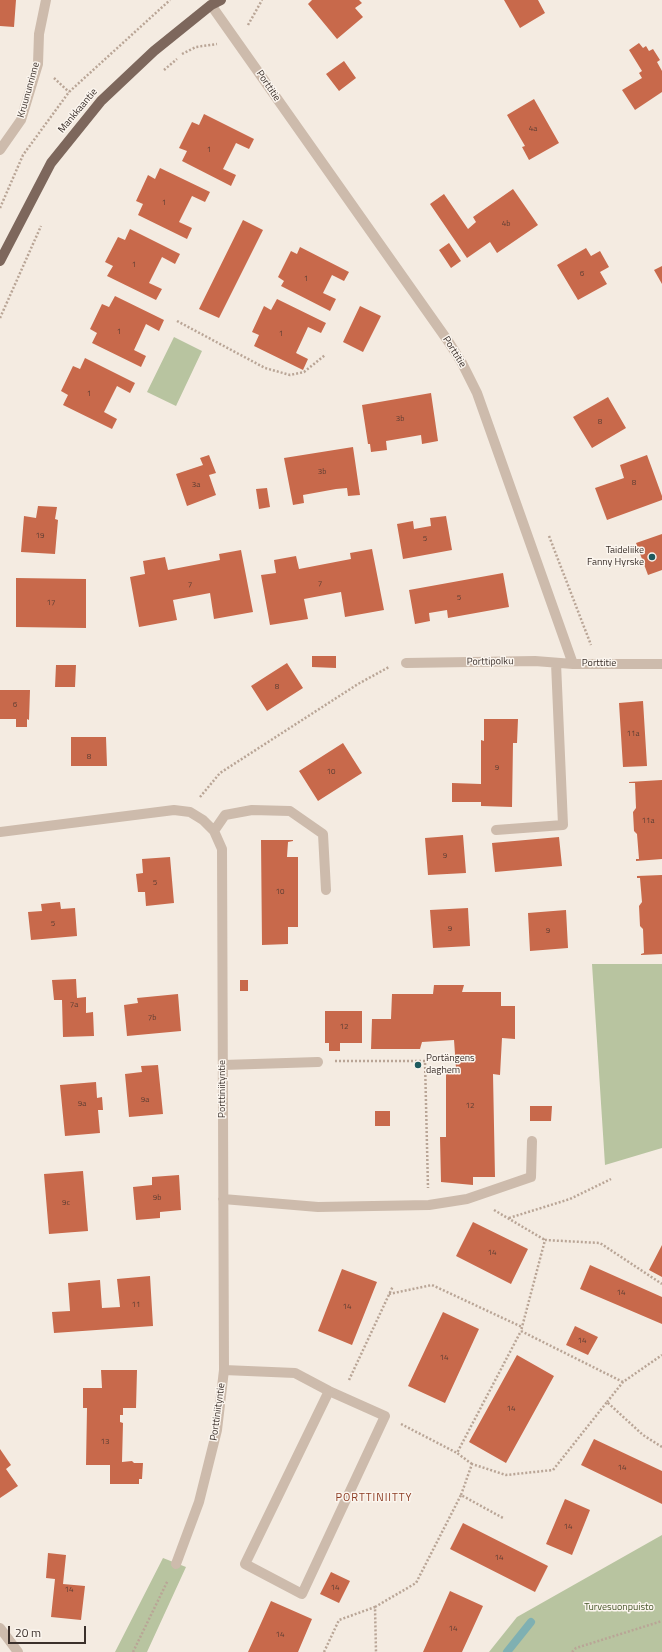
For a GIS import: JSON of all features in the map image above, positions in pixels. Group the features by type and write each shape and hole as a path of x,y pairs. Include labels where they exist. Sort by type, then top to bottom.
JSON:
{"main road":[{"name":"Mankkaantie","path":"0,262 51,163 101,101 154,51 213,3 221,0"}],"street":[{"name":"Kruununrinne","path":"0,150 4,139 21,120 38,64 39,34 46,0"},
{"name":"Porttitie","path":"213,3 233,35 308,144 448,341 462,363 477,393 573,664 662,664"},
{"name":"Porttipolku","path":"406,663 535,662 573,664"},
{"path":"496,830 563,825 556,663"},
{"path":"0,832 174,810 190,812"},
{"path":"214,831 225,815 252,810 290,811 323,834 326,890"},
{"name":"Porttiniityntie","path":"176,1564 201,1495 217,1430 224,1370 222,849 214,831 203,820 190,812"},
{"path":"223,1065 318,1062"},
{"path":"223,1199 318,1207 429,1205 473,1197 531,1178 532,1141"},
{"path":"224,1370 294,1373 329,1391 385,1416 302,1594 245,1564 329,1391"},
{"path":"0,1628 18,1652"}],"path":[{"path":"0,208 23,155 69,92 170,0"},
{"path":"159,74 183,54 196,47 220,44 247,26 262,0"},
{"path":"0,318 44,220"},
{"path":"177,321 265,368 290,375 304,372 325,355"},
{"path":"190,812 220,773 387,667 406,663"},
{"path":"318,1062 425,1061 429,1205"},
{"path":"509,1218 570,1199 611,1179"},
{"path":"473,1197 545,1240 600,1243 662,1284"},
{"path":"457,1453 521,1331 545,1240"},
{"path":"389,1294 432,1285 522,1327"},
{"path":"341,1396 393,1286"},
{"path":"521,1331 623,1382"},
{"path":"385,1416 457,1453 472,1464 506,1475 553,1470 623,1382 662,1355"},
{"path":"607,1402 643,1436 662,1446"},
{"path":"324,1652 339,1620 374,1607 416,1583 461,1495 472,1464"},
{"path":"461,1495 503,1518"},
{"path":"133,1652 176,1564"},
{"path":"374,1607 376,1652"},
{"path":"572,1652 576,1648 662,1621"}],"green space":[{"path":"174,337 202,351 176,406 147,392"},
{"path":"592,964 662,964 662,1148 605,1165"},
{"name":"Turvesuonpuisto","path":"662,1535 662,1652 489,1652 517,1617"},
{"path":"163,1558 186,1567 147,1652 115,1652"}],"building":[{"path":"0,0 16,0 14,27 0,26"},
{"path":"312,0 359,0 362,3 355,8 363,17 337,39 308,4"},
{"path":"504,0 538,0 545,13 520,28"},
{"path":"639,43 643,48 646,46 649,51 653,49 660,60 657,62 662,71 662,92 635,110 622,90 642,78 639,73 642,71 629,50"},
{"path":"344,61 356,78 339,91 326,74"},
{"path":"534,99 559,143 529,160 522,147 525,146 507,115"},
{"path":"204,114 254,139 249,149 236,143 223,169 236,175 231,186 182,161 187,151 179,148 192,122 199,125"},
{"path":"160,168 210,192 205,202 192,196 179,222 192,228 187,239 138,215 143,204 136,201 148,175 155,179"},
{"path":"513,189 538,225 497,253 490,242 467,258 430,204 444,194 468,229 476,222 473,217"},
{"path":"243,220 263,230 219,318 199,309"},
{"path":"130,229 180,254 175,264 162,257 149,283 162,289 156,300 107,276 113,266 105,262 118,237 125,240"},
{"path":"449,243 461,261 451,268 439,250"},
{"path":"300,247 349,272 344,281 332,275 323,293 336,299 330,311 281,286 284,281 278,277 291,251 297,254"},
{"path":"586,248 591,256 600,251 609,267 600,272 607,284 578,300 557,265"},
{"path":"662,266 662,284 654,270"},
{"path":"115,296 164,320 159,331 146,324 134,350 146,356 141,367 92,343 97,333 90,329 102,304 109,307"},
{"path":"277,299 326,323 321,333 308,327 296,353 308,359 303,370 254,346 259,335 252,332 264,306 271,310"},
{"path":"360,306 381,316 363,352 343,342"},
{"path":"85,358 135,383 130,393 117,386 104,412 117,419 112,429 63,405 68,395 61,391 73,366 80,369"},
{"path":"431,393 438,441 422,444 421,435 386,441 387,450 371,452 370,444 368,444 362,405"},
{"path":"608,397 626,428 592,448 573,417"},
{"path":"353,447 360,495 348,496 347,488 336,489 303,495 304,503 293,505 284,458"},
{"path":"209,455 216,473 209,475 216,495 187,506 176,474 203,465 200,458"},
{"path":"647,455 662,496 662,500 607,520 595,488 624,478 620,465"},
{"path":"267,488 270,507 259,509 256,489"},
{"path":"38,506 57,507 55,519 58,520 55,554 21,552 24,516 36,518"},
{"path":"446,516 452,550 403,559 397,524 413,521 414,529 431,526 430,518"},
{"path":"662,534 662,570 648,575 636,543"},
{"path":"372,549 384,610 345,617 341,592 304,599 308,619 270,625 261,575 276,573 274,560 296,556 299,569 351,559 350,553"},
{"path":"241,550 253,612 214,619 210,593 173,600 177,620 139,627 130,577 145,574 143,561 165,557 168,570 220,560 219,554"},
{"path":"503,573 509,607 448,618 447,610 429,613 430,621 415,624 409,590"},
{"path":"16,578 86,579 86,628 16,627"},
{"path":"312,656 336,656 336,668 312,667"},
{"path":"287,663 303,688 267,711 251,686"},
{"path":"56,665 76,665 75,687 55,687"},
{"path":"0,690 30,690 29,720 27,719 27,727 16,727 16,719 0,719"},
{"path":"643,701 647,766 623,767 619,703"},
{"path":"484,719 518,719 517,743 513,743 512,807 481,806 481,802 452,802 452,783 481,784 481,740 484,741"},
{"path":"71,737 106,737 107,766 71,766"},
{"path":"343,743 362,773 318,801 299,771"},
{"path":"662,780 662,859 636,861 636,859 639,859 637,834 634,831 633,812 636,808 635,783 629,782"},
{"path":"463,835 466,873 428,875 425,838"},
{"path":"559,837 562,866 495,872 492,843"},
{"path":"261,840 293,840 288,842 287,857 298,857 298,927 288,927 288,944 262,945"},
{"path":"170,857 174,903 146,906 145,892 138,892 136,874 143,873 142,859"},
{"path":"662,875 662,954 641,955 644,953 643,929 640,926 639,906 642,902 640,878 637,878 637,876"},
{"path":"60,902 61,909 75,908 77,936 31,940 28,912 42,911 41,904"},
{"path":"468,908 470,946 433,948 430,910"},
{"path":"566,910 568,948 530,951 528,913"},
{"path":"76,979 77,998 86,997 86,1013 93,1012 94,1036 63,1037 62,1000 54,1000 52,980"},
{"path":"240,980 248,980 248,991 240,991"},
{"path":"434,985 464,985 462,992 501,992 501,1006 515,1006 515,1039 502,1038 500,1075 493,1074 495,1177 473,1177 473,1185 441,1182 440,1137 446,1137 446,1068 456,1068 454,1040 422,1042 420,1049 371,1049 372,1019 391,1019 392,994 433,994"},
{"path":"178,994 181,1031 127,1036 124,1005 138,1003 137,998"},
{"path":"325,1011 362,1011 362,1043 340,1043 340,1051 329,1051 329,1043 325,1043"},
{"path":"158,1065 163,1114 129,1117 125,1074 142,1072 141,1066"},
{"path":"96,1082 97,1098 102,1097 103,1110 98,1110 100,1133 65,1136 60,1085"},
{"path":"530,1106 552,1106 551,1121 530,1121"},
{"path":"375,1111 390,1111 390,1126 375,1126"},
{"path":"83,1171 88,1231 49,1234 44,1174"},
{"path":"179,1175 181,1210 160,1212 160,1218 136,1220 133,1187 152,1185 152,1177"},
{"path":"473,1222 528,1249 511,1284 456,1256"},
{"path":"662,1245 662,1277 649,1270"},
{"path":"590,1265 662,1297 662,1324 580,1289"},
{"path":"342,1269 377,1282 352,1345 318,1331"},
{"path":"150,1276 153,1326 54,1333 52,1312 70,1311 68,1283 100,1280 102,1308 120,1307 117,1279"},
{"path":"443,1312 479,1329 445,1403 408,1386"},
{"path":"575,1326 598,1337 588,1355 566,1345"},
{"path":"517,1355 554,1376 506,1463 469,1442"},
{"path":"101,1370 137,1370 136,1408 123,1408 123,1415 120,1415 120,1422 123,1423 122,1462 132,1461 134,1463 143,1463 142,1479 139,1479 139,1484 110,1484 110,1465 86,1465 87,1408 83,1408 83,1388 102,1388"},
{"path":"594,1439 662,1471 662,1504 581,1465"},
{"path":"0,1449 11,1465 6,1469 18,1486 0,1498"},
{"path":"565,1499 590,1510 572,1555 546,1544"},
{"path":"463,1523 548,1566 535,1592 450,1549"},
{"path":"48,1553 66,1555 63,1584 85,1586 81,1620 51,1617 55,1579 46,1578"},
{"path":"331,1572 350,1581 339,1603 320,1594"},
{"path":"450,1591 483,1606 462,1652 423,1652"},
{"path":"271,1601 312,1619 298,1652 248,1652"}],"waterway":[{"path":"507,1652 531,1622"}],"place":[{"name":"Taideliike Fanny Hyrske","path":"652,557"},
{"name":"Portängens daghem","path":"418,1065"}],"district":[{"name":"PORTTINIITTY","path":"374,1498"}]}
